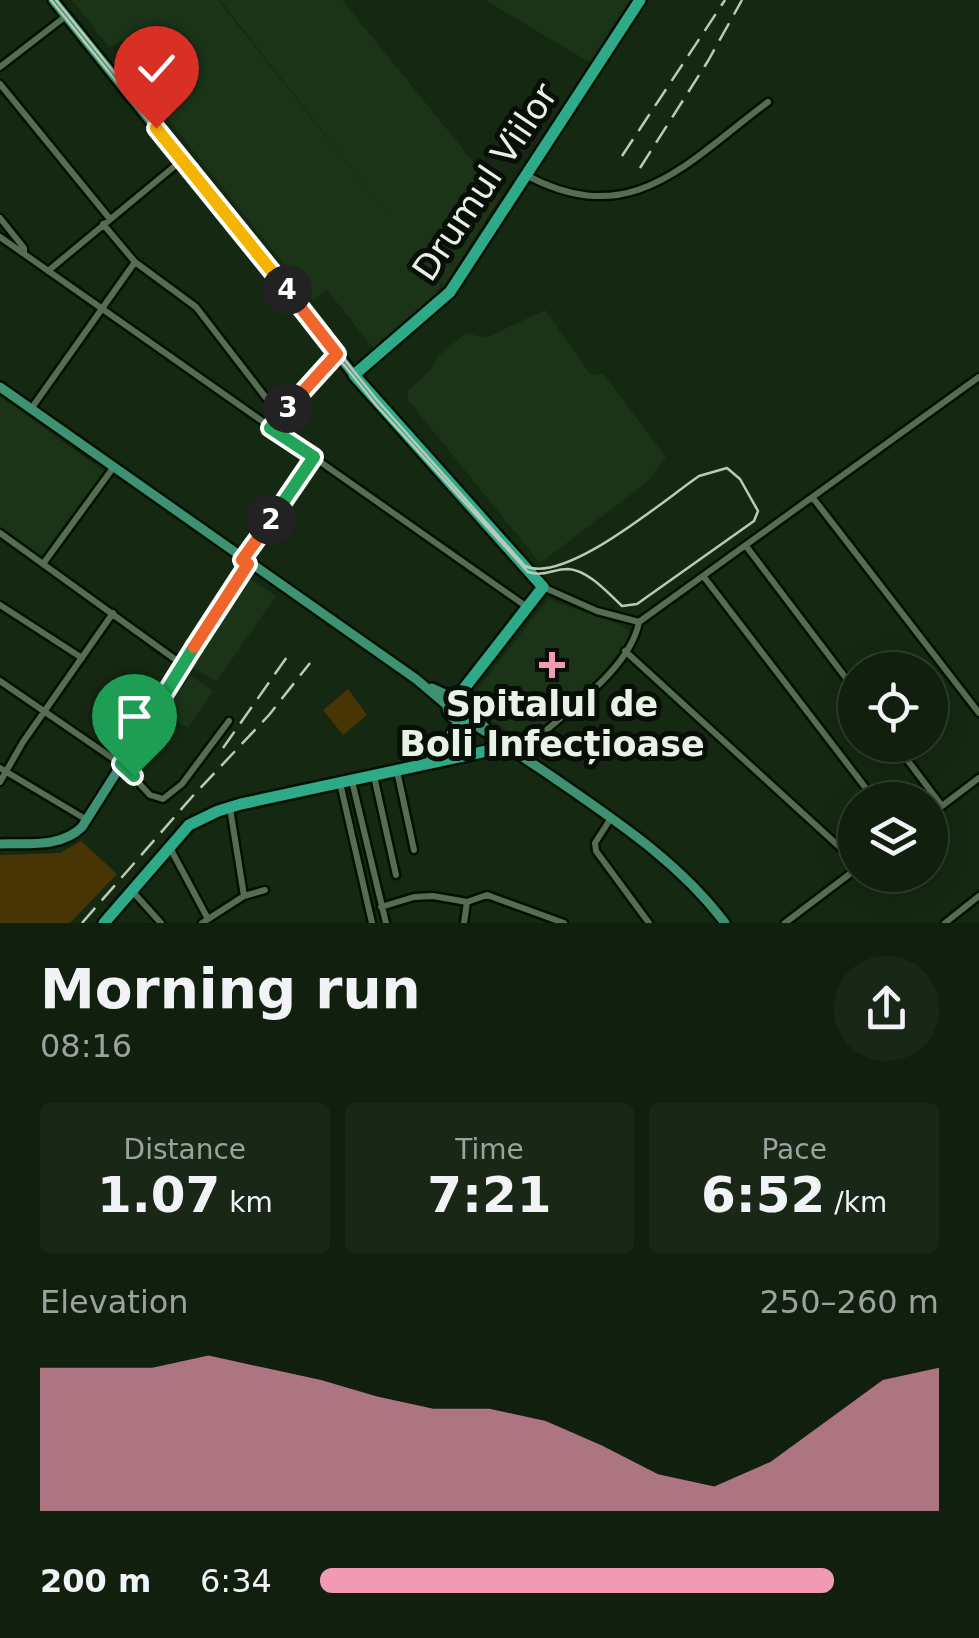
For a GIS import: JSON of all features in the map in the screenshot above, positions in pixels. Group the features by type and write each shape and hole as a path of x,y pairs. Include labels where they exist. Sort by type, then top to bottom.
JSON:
{"highway":[{"name":"Drumul Viilor","path":"354,375 450,292 640,0"},
{"path":"354,375 543,587 459,710 430,762"},
{"path":"104,923 196,820 230,807 496,749 503,743"}],"main road":[{"path":"53,0 354,375"},
{"path":"0,387 612,818 677,868 725,923"},
{"path":"0,844 64,840 76,833 245,562"}],"street":[{"path":"0,68 66,16"},
{"path":"0,84 136,262 196,308 280,416"},
{"path":"524,174 570,194 628,195 666,178 768,102"},
{"path":"48,271 182,160"},
{"path":"0,218 24,253"},
{"path":"0,236 528,608"},
{"path":"31,408 136,262"},
{"path":"270,428 337,354"},
{"path":"520,754 596,686 626,651 639,622 979,377"},
{"path":"245,562 314,457"},
{"path":"43,564 113,468"},
{"path":"813,498 979,713"},
{"path":"0,533 183,664"},
{"path":"746,546 838,668"},
{"path":"704,577 861,782"},
{"path":"543,587 598,611 639,622"},
{"path":"0,605 82,658"},
{"path":"0,782 2,770 113,612"},
{"path":"626,651 838,845"},
{"path":"0,681 121,764 150,795 163,799 182,784 229,721"},
{"path":"909,762 924,782"},
{"path":"2,770 87,820"},
{"path":"397,770 414,850"},
{"path":"374,775 396,876"},
{"path":"948,801 979,778"},
{"path":"346,781 386,923"},
{"path":"346,781 372,923"},
{"path":"230,807 244,896"},
{"path":"612,818 595,843 596,852 649,923"},
{"path":"169,846 205,921 244,896 265,890"},
{"path":"785,923 838,883"},
{"path":"133,892 161,923"},
{"path":"368,906 433,896 467,902 488,896 564,923"},
{"path":"946,923 979,896"},
{"path":"464,923 467,902"}],"shaded area":[{"path":"72,0 218,0 410,243 220,0 342,0 501,196 444,286 441,284 435,300 374,349 327,290 313,301 148,94 151,78 121,41 110,48"},
{"path":"485,0 634,0 591,63"},
{"path":"545,310 591,375 603,374 666,457 646,483 540,563 408,400 408,391 432,368 437,357 466,333 486,338"},
{"path":"0,396 105,472 41,558 0,529"},
{"path":"247,577 276,596 216,682 189,664"},
{"name":"Spitalul de Boli Infecțioase","path":"548,599 621,625 633,635 598,678 533,738 523,741 481,714 477,690"},
{"path":"190,675 213,691 188,728 164,715"},
{"path":"348,689 367,715 343,735 323,710"},
{"path":"81,841 117,874 70,923 0,923 0,855 60,853"}],"tram line":[{"path":"51,0 377,406 528,572 575,570 597,583 622,606 637,604 754,521 758,511 740,479 727,468 699,476 588,552 543,569 525,566 377,400 56,0"}],"railway":[{"path":"622,156 725,0"},
{"path":"640,168 742,0"},
{"path":"223,748 289,654"},
{"path":"82,923 269,715 310,663"}],"place":[{"name":"Spitalul de Boli Infecțioase","path":"552,665"}],"route":[{"path":"134,776 121,764 248,564 242,560 314,457 270,428 337,354 156,128"}]}
